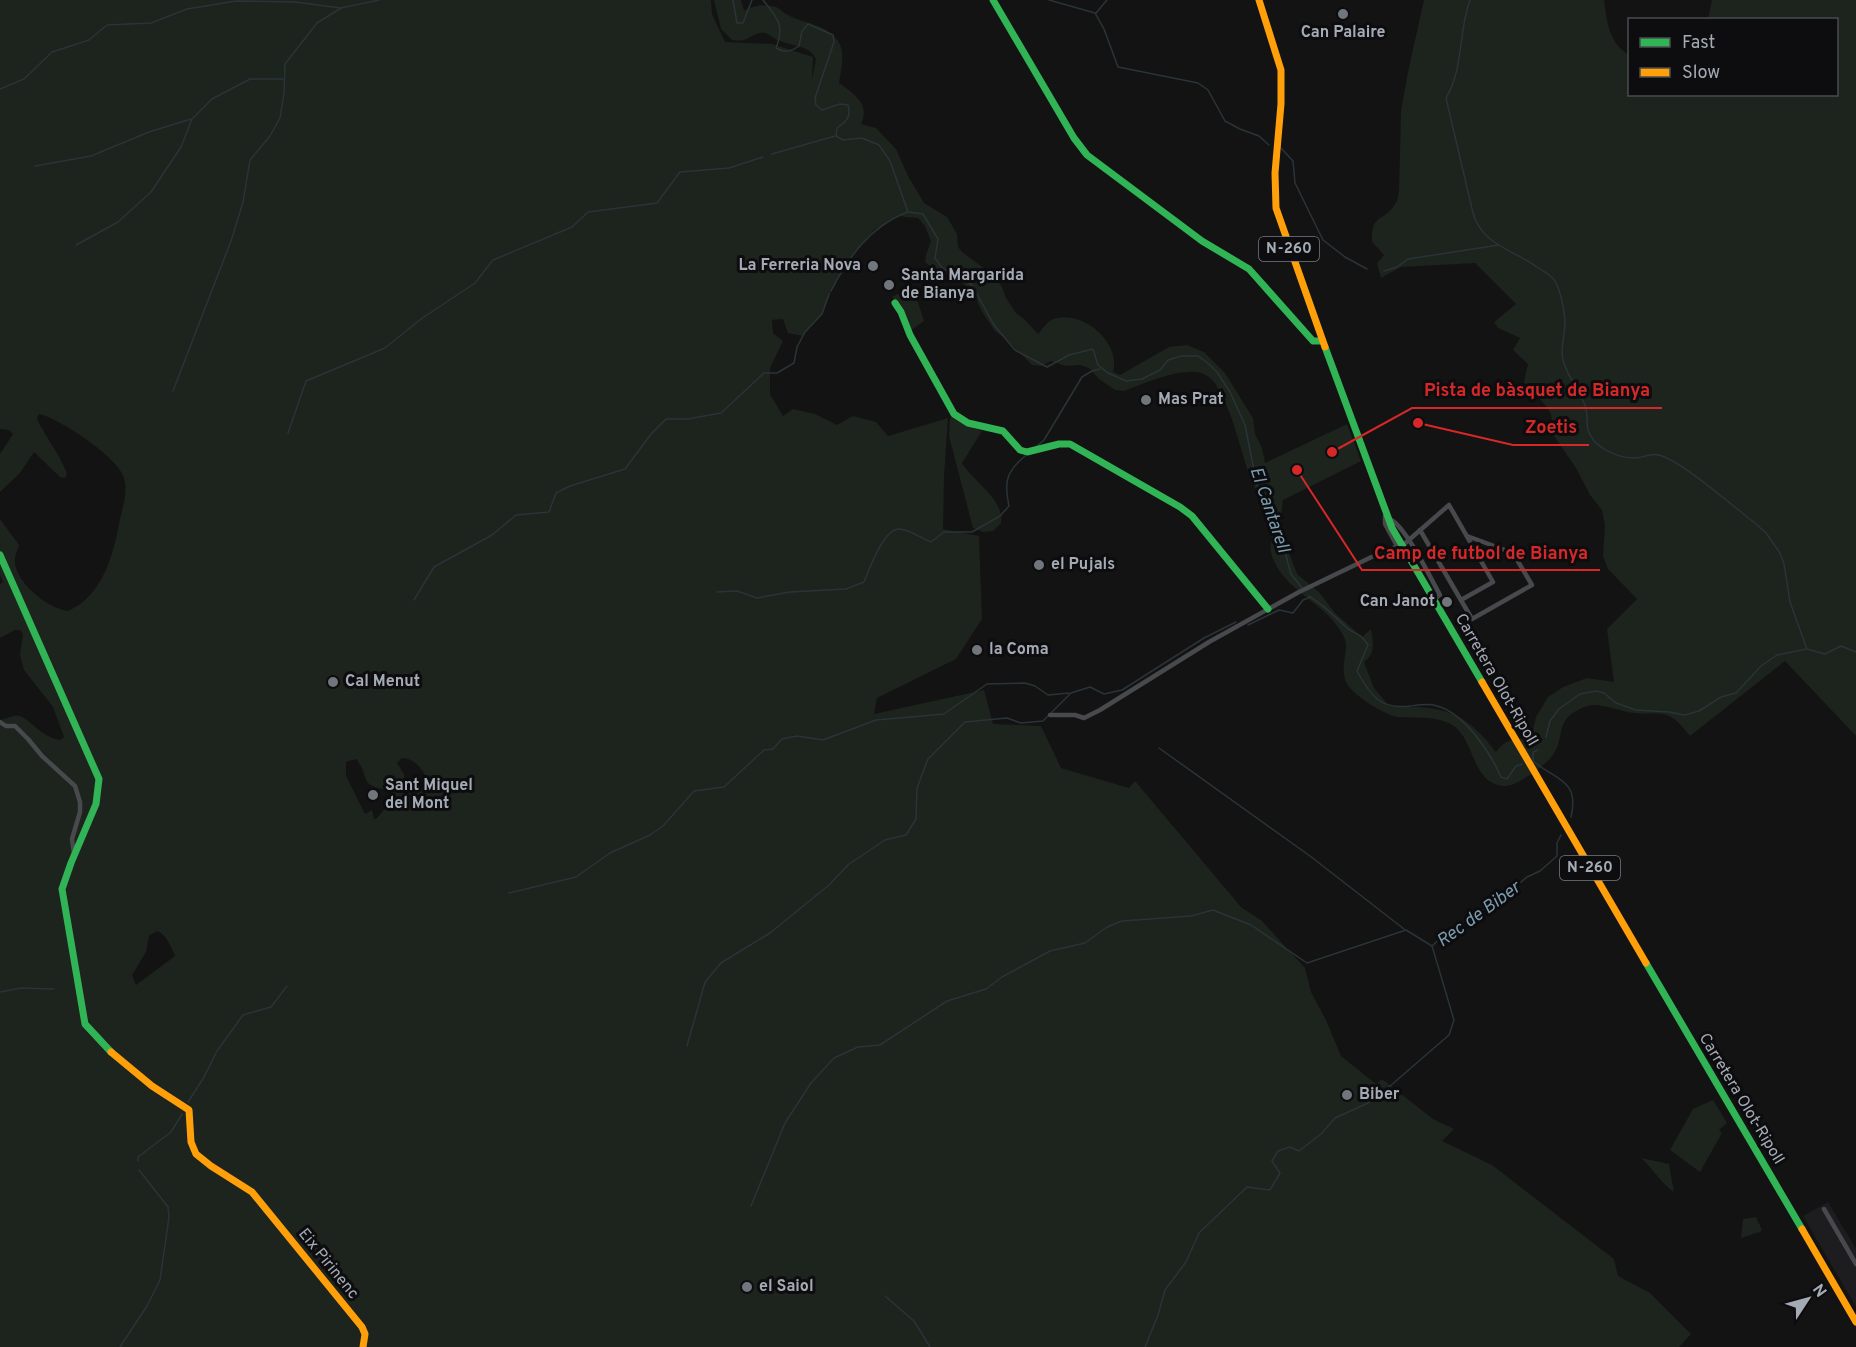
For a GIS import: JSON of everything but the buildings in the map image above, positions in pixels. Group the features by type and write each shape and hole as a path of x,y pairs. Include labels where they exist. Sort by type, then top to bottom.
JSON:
{"main road":[{"path":"993,0 1074,138 1087,155 1202,241 1249,269 1313,341 1322,341"},
{"name":"Carretera Olot-Ripoll","path":"1259,0 1277,51 1281,71 1274,178 1276,208 1322,341 1389,519 1433,600 1856,1322"},
{"path":"895,303 902,312 910,335 954,414 968,423 1003,431 1020,450 1027,452 1059,444 1070,444 1180,507 1192,516 1268,609"},
{"name":"Eix Pirinenc","path":"0,555 99,779 99,794 63,882 62,898 85,1024 97,1039 130,1067 162,1093 189,1110 191,1141 196,1153 210,1165 246,1186 259,1201 362,1327 365,1334 363,1347"}],"street":[{"path":"1401,542 1410,541 1449,506 1493,582 1461,600"},
{"path":"1386,511 1385,524 1401,542"},
{"path":"1420,530 1472,619 1532,585 1513,552 1467,536"},
{"path":"1050,715 1074,715 1084,718 1268,609 1415,535"},
{"path":"1401,542 1410,541"},
{"path":"1410,541 1440,595 1433,600"},
{"path":"0,722 6,726 15,726 42,756 75,786 80,802 80,812 72,839 74,854"},
{"path":"1824,1209 1856,1264"}],"shaded area":[{"path":"0,0 711,0 712,14 725,42 772,44 813,57 812,80 816,59 813,54 765,33 741,40 732,40 721,29 714,0 741,0 744,11 759,6 776,7 794,18 827,31 838,41 842,56 839,83 855,95 862,105 864,117 861,124 876,128 896,149 924,203 947,217 957,234 958,247 993,275 1016,313 1038,334 1051,320 1062,317 1074,318 1086,323 1105,339 1114,361 1113,372 1120,375 1169,347 1187,345 1204,352 1225,373 1253,418 1255,434 1262,448 1265,463 1347,424 1361,461 1283,500 1280,529 1297,574 1319,592 1335,613 1362,637 1371,629 1372,651 1364,662 1374,688 1389,706 1423,707 1450,713 1472,726 1496,752 1507,742 1516,739 1531,739 1536,717 1548,697 1563,687 1587,678 1614,682 1607,629 1637,599 1608,569 1603,556 1605,525 1602,510 1590,495 1576,468 1554,436 1551,414 1547,407 1524,382 1528,364 1513,350 1520,338 1498,328 1494,322 1516,304 1475,263 1401,267 1381,278 1377,263 1384,255 1372,242 1372,233 1375,223 1397,201 1401,111 1424,0 1604,0 1613,38 1628,54 1628,96 1838,96 1838,18 1708,18 1712,0 1856,0 1856,736 1785,661 1690,736 1677,721 1667,715 1643,714 1596,705 1582,708 1566,719 1557,749 1544,764 1516,783 1504,786 1492,783 1478,767 1463,736 1456,728 1434,719 1392,716 1359,697 1346,682 1344,637 1329,616 1289,582 1274,561 1271,550 1272,517 1252,482 1228,408 1214,382 1206,375 1198,372 1177,373 1124,391 1115,390 1099,379 1089,368 1080,365 1066,366 1051,361 1041,366 1032,365 995,331 981,310 973,290 952,280 942,271 932,268 925,262 931,241 925,226 918,218 900,215 874,230 852,255 834,285 822,314 803,336 788,333 783,319 772,320 773,333 783,341 770,368 770,394 783,416 793,409 815,414 837,425 853,416 876,422 888,436 948,418 943,529 979,536 982,619 956,659 877,698 874,714 984,690 993,724 1041,726 1061,768 1129,788 1135,781 1241,907 1262,921 1305,968 1311,992 1341,1056 1376,1084 1382,1079 1433,1119 1454,1129 1442,1141 1492,1165 1614,1259 1618,1276 1650,1293 1691,1334 1679,1347 0,1347 0,720 23,717 41,732 53,738 60,740 64,737 53,707 24,670 20,655 23,634 20,630 15,630 0,638 0,584 3,582 0,575 0,519 19,545 15,557 16,567 26,585 33,593 51,605 68,611 90,595 105,572 124,504 125,488 120,470 100,450 60,423 39,414 37,419 64,467 67,474 65,478 60,477 34,452 20,473 0,492 0,454 13,434 9,430 0,429","holes":["402,758 418,766 425,775 423,787 410,792 404,782 404,774 397,763","356,759 368,783 387,790 392,796 389,804 376,819 374,819 372,810 365,814 346,776 346,762","157,931 163,935 175,956 136,985 132,975 146,952 149,936"]},
{"path":"900,293 916,296 924,321 910,331 902,309 892,297"},
{"path":"954,416 962,423 982,431 962,463 998,506 1001,523 993,531 983,532 973,528 949,436 950,418"},
{"path":"1713,1100 1727,1123 1719,1130 1722,1133 1700,1172 1670,1150 1693,1109"},
{"path":"1641,1158 1669,1164 1674,1192 1665,1184"},
{"path":"1828,1202 1856,1249 1856,1307 1803,1216"},
{"path":"1756,1217 1762,1230 1741,1238 1743,1219"}],"waterway":[{"path":"173,391 231,241 243,202 250,160 270,136 280,118 285,64 317,23 341,8 379,0"},
{"path":"733,0 737,23 743,23 752,0"},
{"path":"763,0 773,12 780,28 776,48 788,51 799,46 802,31 808,24 833,35 834,42 815,98 816,105 822,110 840,104 848,105 848,116 846,121 837,128 836,136 843,140 862,138 879,145 890,161 908,212 923,214 938,239 935,258 942,268 972,285 994,325 1015,350 1047,367 1069,355 1093,349 1098,365 1108,373 1126,381 1142,379 1160,370 1168,360 1181,356 1198,356 1217,372 1230,392 1245,425 1257,485 1274,512 1291,574 1302,588"},
{"path":"1049,0 1095,13 1104,29 1118,67 1198,83 1208,90 1225,121 1259,136 1269,145"},
{"path":"1096,13 1107,0"},
{"path":"1470,0 1456,75 1446,98 1473,213 1478,224 1491,240 1555,281 1561,296 1565,321 1563,360 1586,407 1587,427 1591,436 1601,447 1623,457 1637,458 1656,455 1669,459 1694,475 1756,524 1766,533 1780,553 1790,602 1807,649 1825,654 1841,646 1856,652"},
{"path":"0,89 24,79 52,52 89,40 107,25 151,23 187,9 236,1 295,2 341,8"},
{"path":"76,245 118,222 151,192 181,147 192,119 212,99 250,79 283,79"},
{"path":"35,166 91,156 149,132 191,119"},
{"path":"772,154 835,136"},
{"path":"1281,148 1293,161 1295,183 1323,240 1345,257 1367,269"},
{"path":"288,433 306,381 385,348 421,319 475,283 493,260 572,227 588,212 657,203 680,172 729,168 763,157"},
{"path":"831,291 845,266 871,234 907,212"},
{"path":"1384,271 1397,267 1408,259 1499,245"},
{"path":"414,600 434,567 492,535 516,515 549,512 556,493 570,486 625,469 651,434 666,419 688,419 721,413 764,373 777,373 794,363 797,347 805,332 822,314 829,294"},
{"path":"1036,447 1044,440 1082,377 1100,369"},
{"path":"717,592 737,591 757,598 790,592 846,589 864,582 878,550 894,530 908,531 931,542 944,532 972,532 1000,516 1009,506 1007,484 1010,473 1025,456"},
{"name":"El Cantarell","path":"1309,596 1368,645 1357,671 1377,699 1391,706 1424,704 1447,710 1475,735 1501,777 1507,779 1516,766 1522,764"},
{"path":"1248,625 1279,610 1293,613 1303,600 1311,597"},
{"path":"687,1046 705,982 721,963 770,933 829,885 849,864 885,840 906,835 916,819 917,788 928,759 965,722 1007,718 1021,723 1043,721 1071,693 1090,687 1104,694 1122,690 1204,638 1236,622"},
{"path":"1546,737 1550,721 1559,709 1580,694 1597,691 1604,693 1616,703 1636,710 1685,715 1699,711 1721,697 1736,693 1761,666 1777,655 1807,649"},
{"path":"509,893 576,877 610,853 650,835 663,826 694,791 724,787 764,750 773,749 782,739 797,736 823,740 876,720 944,714 987,684 1025,683 1035,686 1048,695 1069,693"},
{"path":"1159,748 1310,856 1404,929"},
{"path":"1538,750 1533,752 1533,761 1564,782 1569,788 1573,804 1571,817"},
{"name":"Rec de Biber","path":"1145,1347 1165,1290 1186,1262 1199,1233 1247,1187 1270,1190 1280,1173 1272,1161 1278,1151 1290,1147 1299,1151 1321,1134 1335,1118 1368,1103 1382,1093 1449,1035 1454,1020 1432,946 1443,936 1506,895 1527,877 1540,871 1557,856 1557,843 1561,835"},
{"path":"751,1206 785,1123 811,1083 834,1058 858,1047 880,1045 947,1001 986,989 1002,977 1050,951 1085,943 1107,927 1122,921 1191,916 1213,910 1251,925 1307,963 1406,930 1432,946"},
{"path":"188,1102 217,1051 243,1015 271,1007 287,986"},
{"path":"0,992 21,988 54,989"},
{"path":"138,1161 138,1157 171,1132 182,1114"},
{"path":"120,1347 147,1306 160,1280 169,1217 168,1207 139,1170"},
{"name":"Rec de Biber","path":"885,1296 914,1321 930,1347"}],"traffic: fast":[{"path":"993,0 1074,138 1087,155 1202,241 1249,269 1313,341 1322,341"},
{"path":"895,303 954,414 968,423 1003,431 1020,450 1027,452 1059,444 1070,444 1180,507 1192,516 1268,609"},
{"path":"1325,347 1392,528 1482,682"},
{"path":"0,555 99,779 96,804 62,889 85,1024 111,1052"},
{"path":"1646,963 1802,1229"}],"traffic: slow":[{"path":"1259,0 1281,70 1281,104 1275,173 1276,208 1325,347"},
{"path":"1482,682 1646,963"},
{"path":"111,1052 152,1086 189,1110 191,1142 196,1154 252,1192 362,1327 365,1334 363,1347"},
{"path":"1802,1229 1856,1322"}],"place":[{"name":"Can Palaire","path":"1343,14"},
{"name":"La Ferreria Nova","path":"873,266"},
{"name":"Santa Margarida de Bianya","path":"889,285"},
{"name":"Mas Prat","path":"1146,400"},
{"name":"Zoetis","path":"1418,423"},
{"name":"Pista de bàsquet de Bianya","path":"1332,452"},
{"name":"Camp de futbol de Bianya","path":"1297,470"},
{"name":"el Pujals","path":"1039,565"},
{"name":"Can Janot","path":"1447,602"},
{"name":"la Coma","path":"977,650"},
{"name":"Cal Menut","path":"333,682"},
{"name":"Sant Miquel del Mont","path":"373,795"},
{"name":"Biber","path":"1347,1095"},
{"name":"el Saiol","path":"747,1287"}]}
